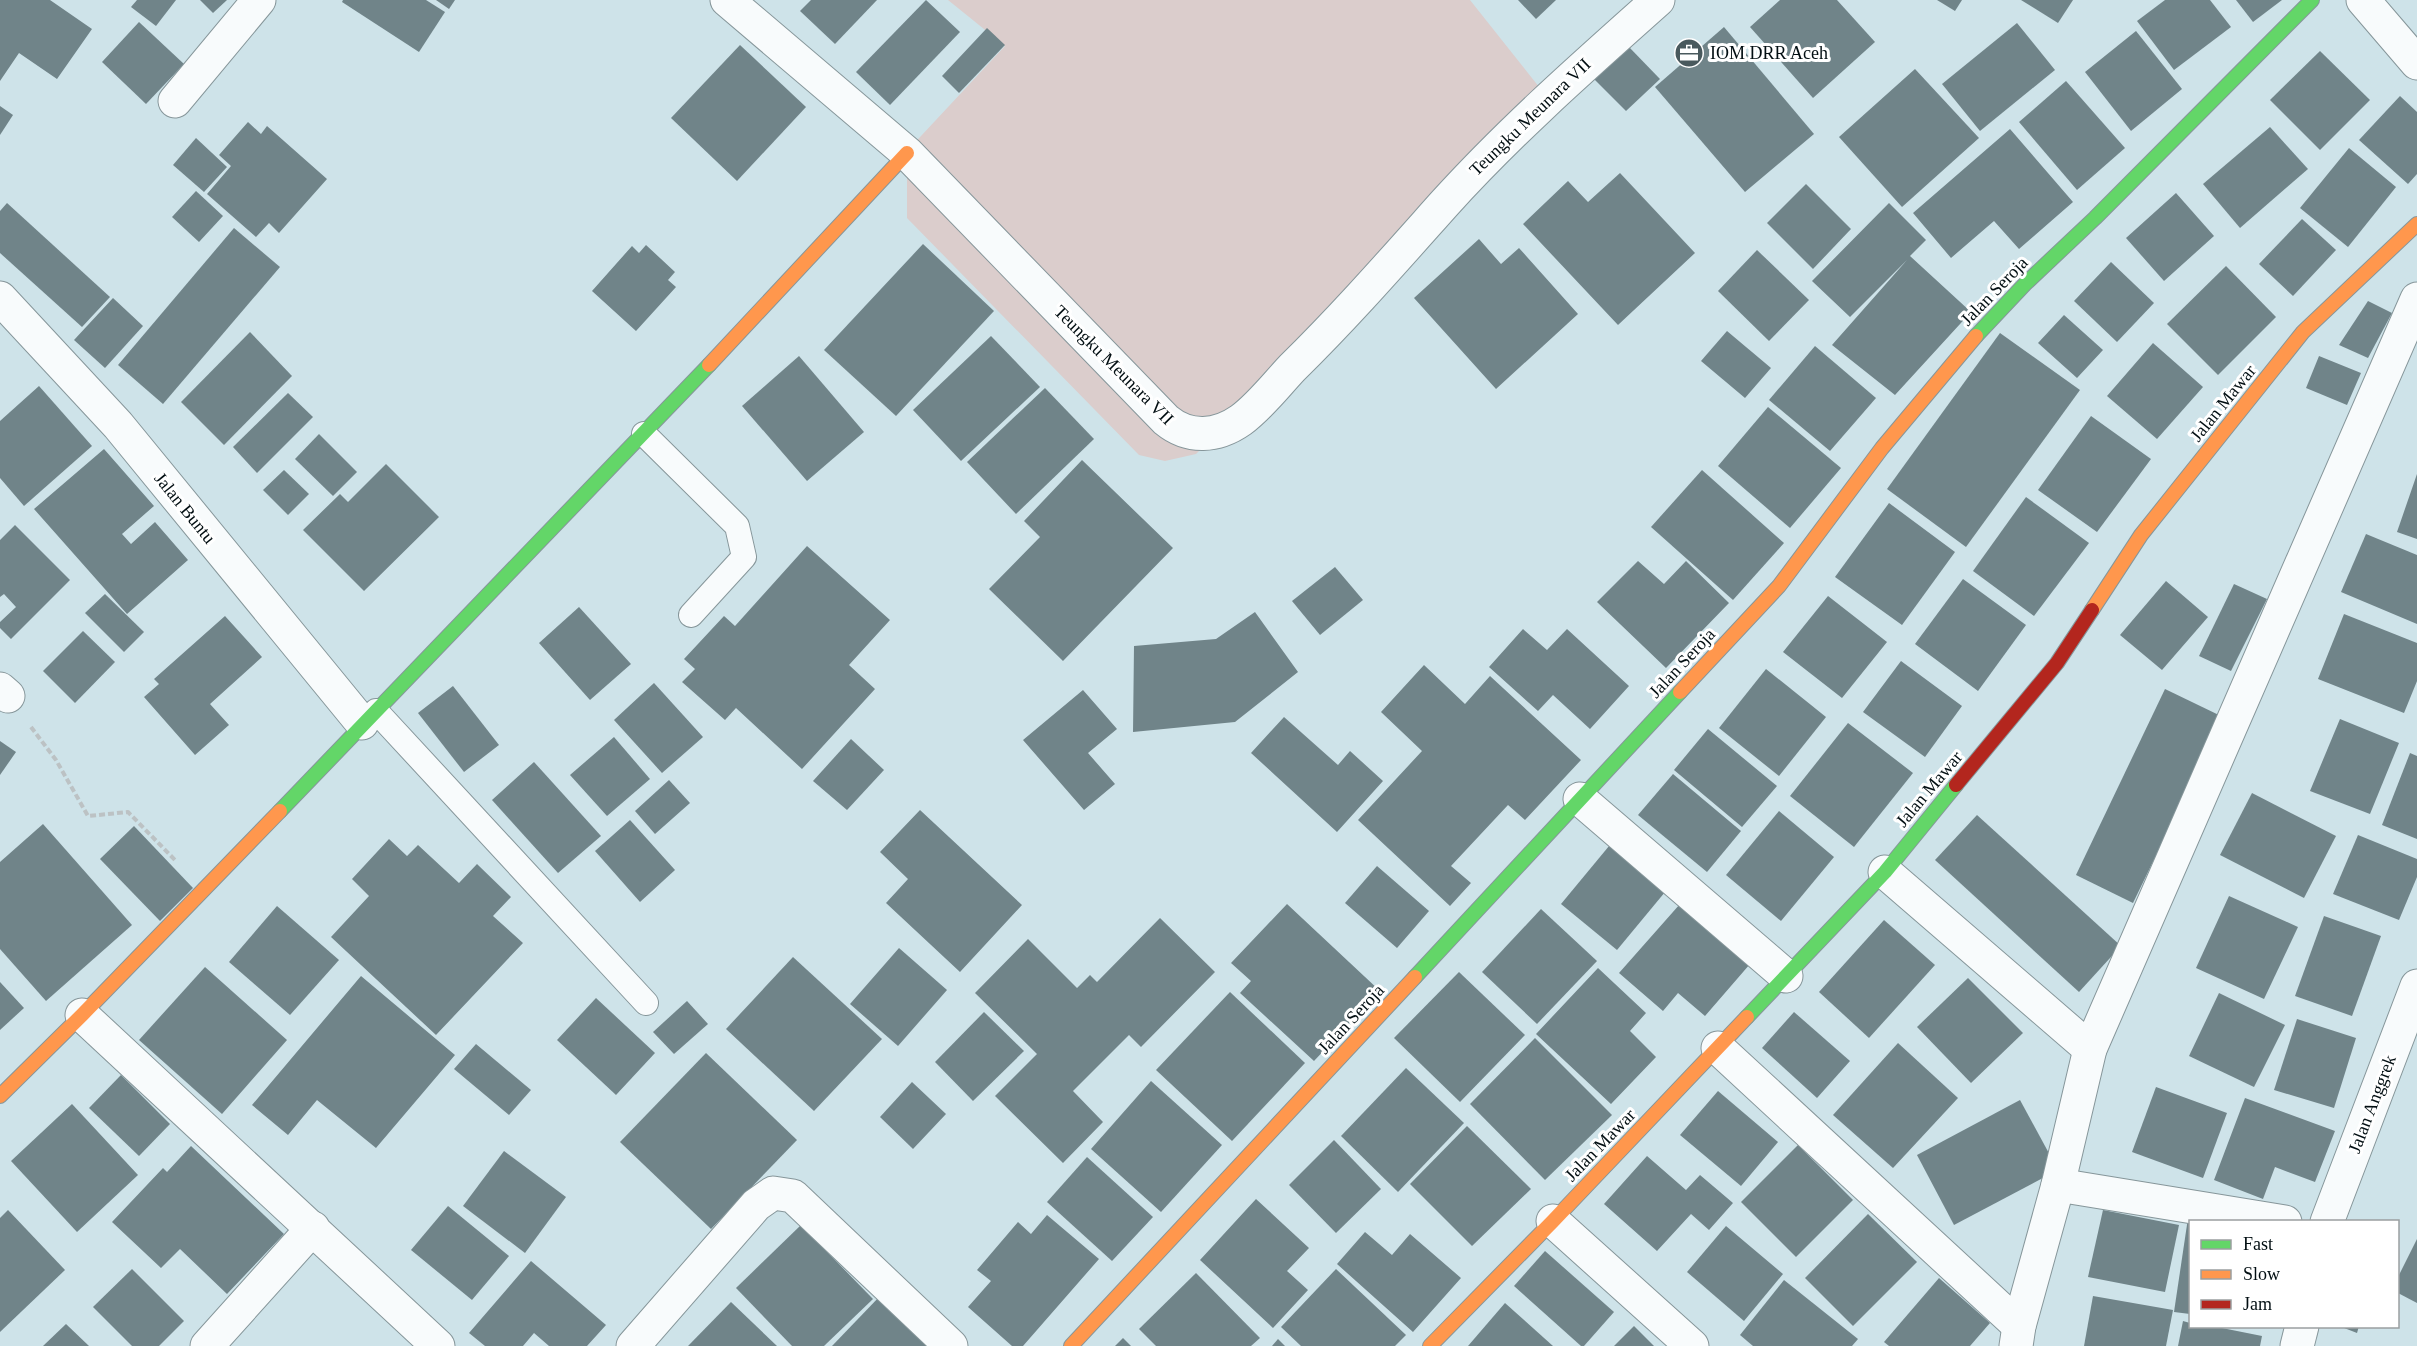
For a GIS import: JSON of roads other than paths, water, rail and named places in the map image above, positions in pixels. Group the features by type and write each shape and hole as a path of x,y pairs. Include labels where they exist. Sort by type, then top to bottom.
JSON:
{"street":[{"path":"175,101 259,0"},
{"name":"Teungku Meunara VII","path":"727,0 907,153 1166,420 1177,429 1202,435 1215,432 1242,419 1329,332 1483,161 1535,110 1658,0"},
{"name":"Jalan Seroja","path":"1071,1346 1779,586 1881,448 1963,350 2025,284 2095,218 2312,0"},
{"path":"2363,0 2417,63"},
{"path":"0,1096 82,1015 644,434 907,153"},
{"name":"Jalan Mawar","path":"1430,1346 1885,872 2057,663 2141,535 2303,332 2417,224"},
{"name":"Jalan Buntu","path":"0,298 118,424 369,717"},
{"path":"1718,1048 2018,1336 2058,1185 2090,1049 2417,299"},
{"path":"1580,799 1786,976"},
{"path":"1885,872 2090,1049"},
{"name":"Jalan Anggrek","path":"2327,1220 2417,986"},
{"path":"82,1015 438,1346"},
{"path":"2058,1185 2279,1220"},
{"path":"633,1346 756,1204 773,1193 793,1196 951,1346"},
{"path":"1552,1221 1692,1346"},
{"path":"207,1346 313,1228"},
{"path":"2297,1346 2301,1328"}],"lane":[{"path":"644,434 737,526 744,557 691,615"},
{"path":"369,717 646,1003"}],"place":[{"name":"IOM DRR Aceh","path":"1689,53"}]}
